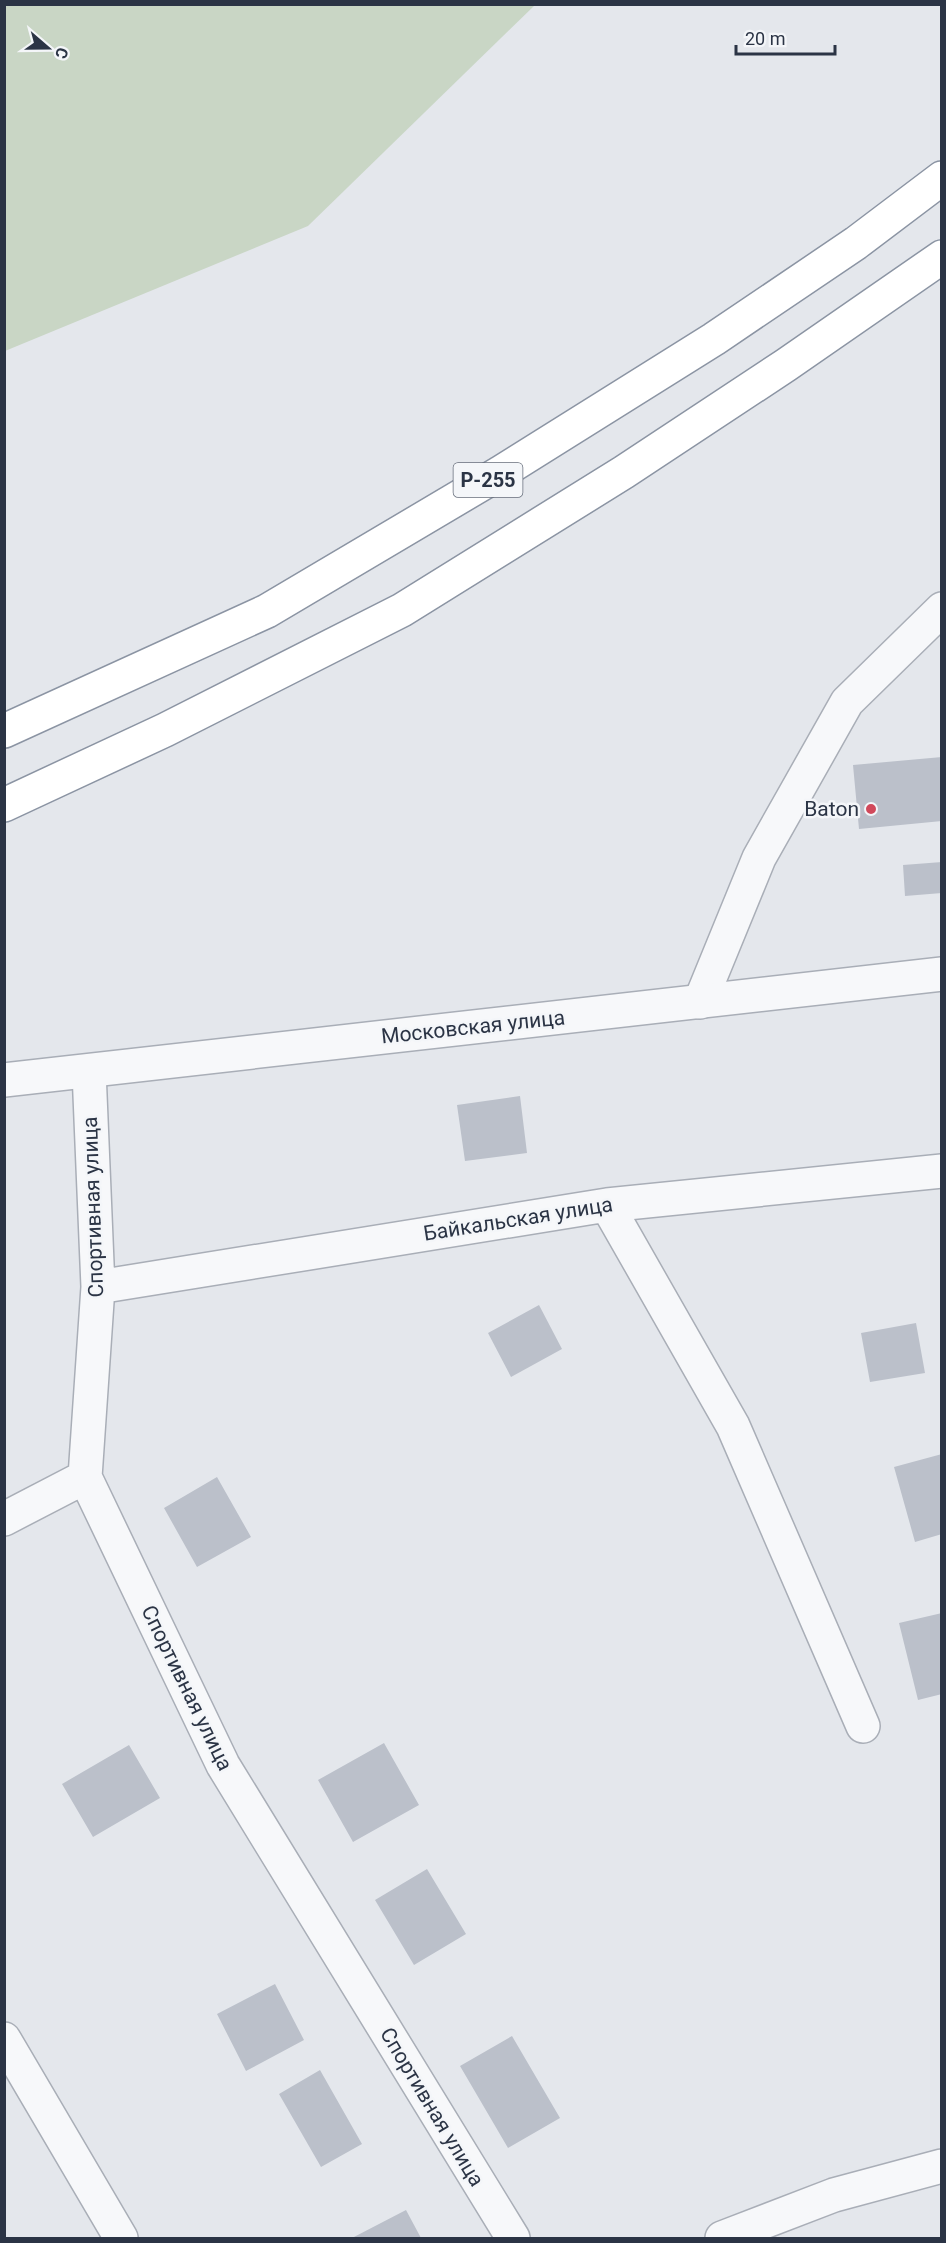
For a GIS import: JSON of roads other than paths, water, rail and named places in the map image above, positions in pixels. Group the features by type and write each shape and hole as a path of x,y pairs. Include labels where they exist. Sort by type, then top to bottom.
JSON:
{"highway":[{"name":"Р-255","path":"4,731 267,611 318,581 500,473 714,339 856,243 942,178"},
{"path":"4,805 165,730 402,610 624,472 786,365 942,257"}],"street":[{"path":"700,1002 759,858 847,702 942,609"},
{"name":"Московская улица","path":"4,1080 942,974"},
{"name":"Спортивная улица","path":"88,1071 98,1287 86,1477 223,1765 513,2238"},
{"name":"Байкальская улица","path":"98,1287 607,1205 942,1171"},
{"path":"607,1205 733,1426 863,1726"},
{"path":"4,1519 86,1477"},
{"path":"4,2039 121,2238"},
{"path":"722,2238 834,2194 942,2166"}],"place":[{"name":"Baton","path":"871,809"}]}
